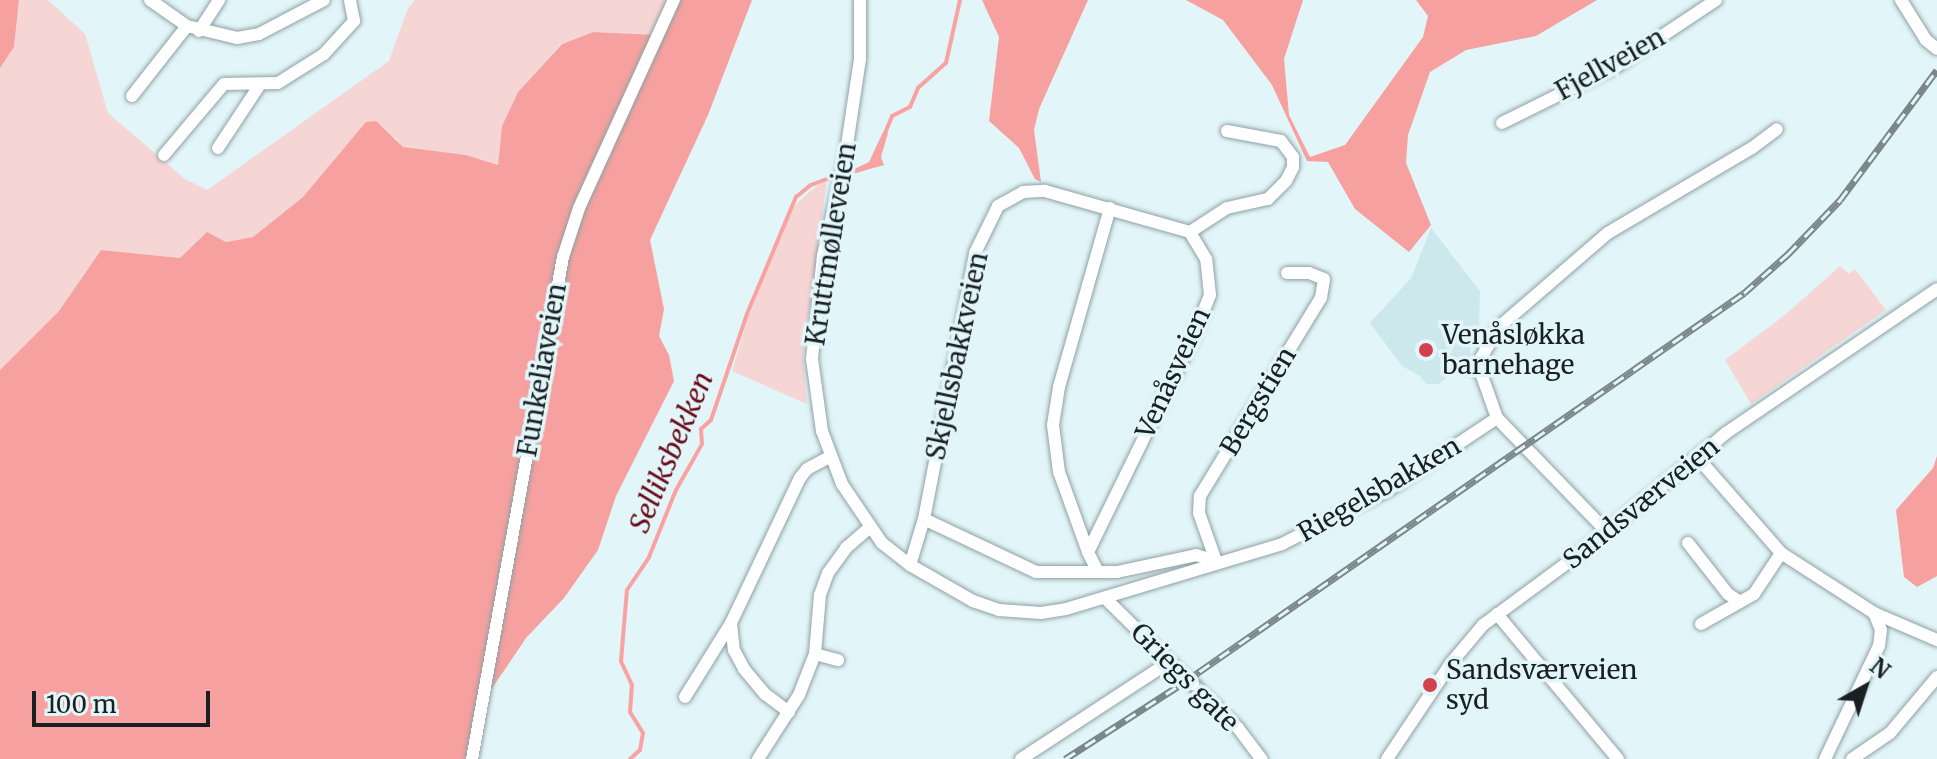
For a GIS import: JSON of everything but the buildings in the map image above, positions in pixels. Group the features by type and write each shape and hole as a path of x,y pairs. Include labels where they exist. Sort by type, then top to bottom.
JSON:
{"street":[{"path":"150,0 193,28 237,38 259,34 324,0"},
{"path":"132,96 219,0"},
{"path":"164,155 224,84 259,86 287,78 336,43 354,21 350,0"},
{"name":"Funkeliaveien","path":"472,759 563,257 579,208 674,0"},
{"name":"Kruttmølleveien","path":"860,0 860,59 845,158 827,232 812,339 819,418 830,457 842,484 882,543 910,565 973,601 999,610 1041,613 1106,599 1216,561"},
{"name":"Fjellveien","path":"1502,123 1617,66 1716,0"},
{"path":"1901,0 1926,40 1937,49"},
{"path":"218,148 259,86"},
{"path":"1606,531 1497,418 1481,373 1481,358 1499,327 1608,233 1752,148 1777,129"},
{"path":"1190,232 1227,208 1268,199 1286,181 1293,167 1293,157 1281,141 1227,131"},
{"name":"Skjellsbakkveien","path":"910,565 924,519 975,253 998,206 1023,192 1045,191 1190,232"},
{"path":"1098,572 1059,472 1053,425 1059,387 1110,208"},
{"name":"Venåsveien","path":"1088,552 1192,340 1210,295 1206,259 1190,232"},
{"name":"Bergstien","path":"1216,561 1199,513 1200,496 1321,298 1324,279 1309,273 1287,273"},
{"name":"Sandsværveien","path":"1387,759 1451,663 1472,636 1497,614 1765,405 1937,289"},
{"name":"Riegelsbakken","path":"924,519 1036,572 1131,570 1196,555 1216,561 1282,544 1363,503 1497,418"},
{"path":"685,697 731,623 800,478 807,469 830,457"},
{"path":"1697,457 1781,553 1874,613 1937,640"},
{"path":"758,759 809,676 815,654 820,595 828,573 846,548 870,527"},
{"path":"1688,543 1728,594 1740,602"},
{"path":"1701,624 1754,594 1781,553"},
{"name":"Griegs gate","path":"1106,599 1238,728 1261,759"},
{"path":"1825,759 1879,646 1881,630 1874,613"},
{"path":"1497,614 1618,759"},
{"path":"731,623 734,650 744,669 765,694 789,712"},
{"path":"815,654 838,660"},
{"path":"1021,759 1169,662"},
{"path":"1852,759 1890,733 1937,677"}],"shaded area":[{"path":"0,0 19,0 14,47 0,68"},
{"path":"19,0 48,0 85,34 108,113 185,179 207,190 389,61 408,8 415,0 673,0 657,35 593,32 561,44 518,92 502,126 498,165 466,155 402,147 395,137 327,170 303,197 253,237 226,242 207,232 180,258 101,250 59,311 0,370 0,68 14,47"},
{"path":"673,0 752,0 708,115 650,240 664,309 659,336 669,355 674,381 616,496 598,550 564,598 526,638 478,709 469,759 0,759 0,370 59,311 101,250 180,258 207,232 226,242 253,237 303,197 366,122 376,121 403,147 466,155 498,165 502,126 518,92 562,44 593,32 657,35"},
{"path":"982,0 1088,0 1039,109 1034,130 1041,182 1035,179 1019,148 989,121 999,37"},
{"path":"1186,0 1303,0 1284,59 1289,115 1310,157 1345,145 1423,37 1428,16 1416,0 1597,0 1536,36 1466,50 1430,72 1408,135 1406,163 1431,225 1409,252 1355,209 1328,162 1307,161 1272,85 1223,20"},
{"path":"884,130 888,133 881,157 884,165 849,175 850,171 869,162"},
{"path":"827,180 803,355 807,404 732,371 749,315 792,208"},
{"path":"1431,228 1480,291 1479,331 1470,351 1475,380 1452,374 1438,384 1426,384 1420,376 1402,366 1370,323 1411,278"},
{"path":"1840,266 1849,274 1855,269 1886,310 1751,404 1725,360 1785,315"},
{"path":"1937,456 1937,576 1917,587 1904,577 1896,510 1933,468"}],"waterway":[{"path":"886,131 892,116 910,107 918,88 946,63 960,0"},
{"path":"342,164 377,205"},
{"name":"Selliksbekken","path":"630,759 640,750 643,733 630,712 632,685 621,661 627,590 649,557 676,490 702,444 701,429 711,420 747,314 796,197 811,185 832,177"}],"railway":[{"path":"1065,759 1180,685 1744,293 1788,254 1840,200 1937,70"}],"place":[{"name":"Venåsløkka barnehage","path":"1426,350"},
{"name":"Sandsværveien syd","path":"1430,685"}]}
